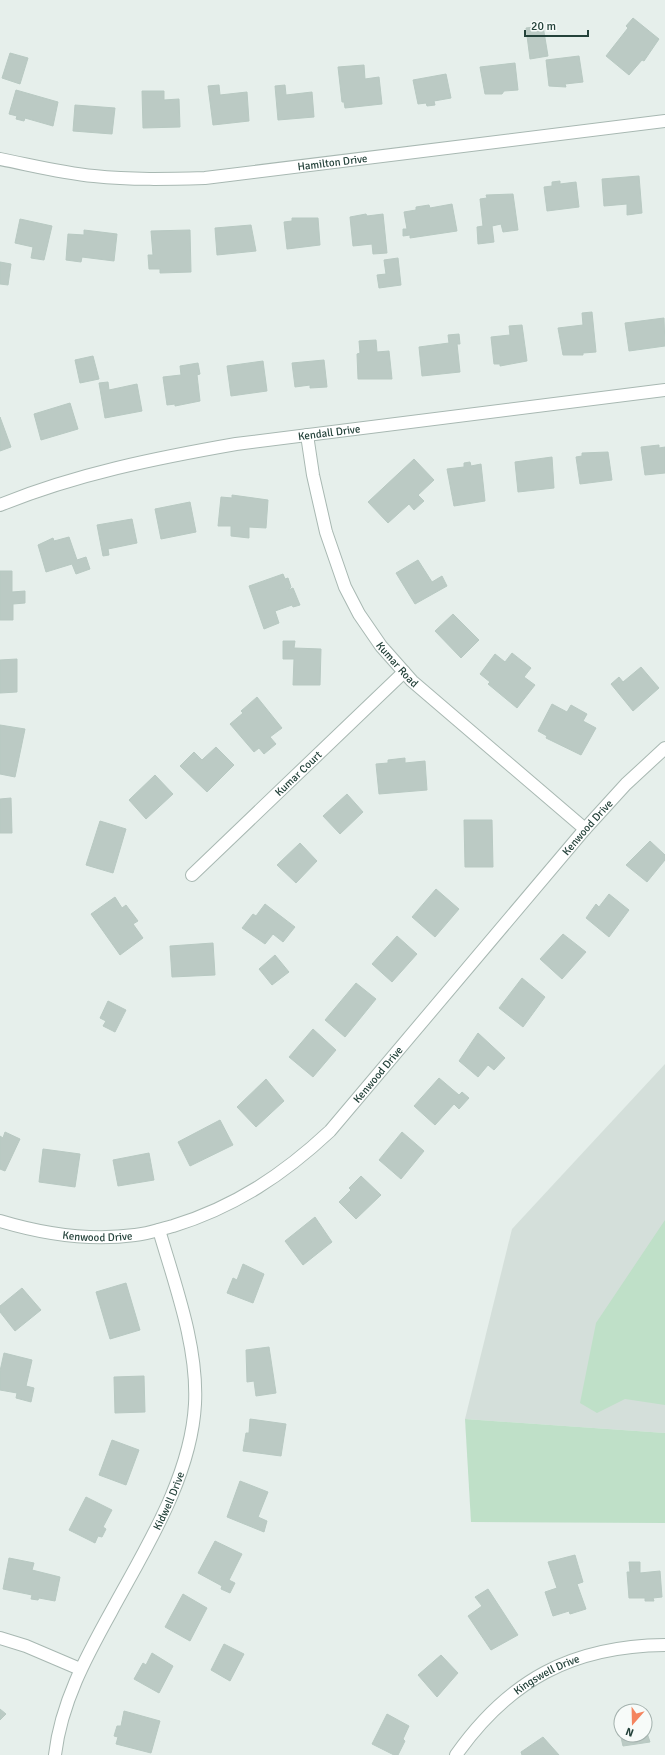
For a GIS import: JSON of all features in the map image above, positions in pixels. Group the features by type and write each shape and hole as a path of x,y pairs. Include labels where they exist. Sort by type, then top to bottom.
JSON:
{"street":[{"name":"Hamilton Drive","path":"0,158 50,170 94,176 150,179 205,178 665,121"},
{"name":"Kendall Drive","path":"0,505 23,495 90,474 171,455 236,444 665,390"},
{"name":"Kumar Road","path":"307,436 313,474 326,532 345,587 359,614 381,646 404,672 585,829"},
{"name":"Kumar Court","path":"192,875 404,672"},
{"name":"Kenwood Drive","path":"0,1221 20,1227 61,1234 94,1236 135,1235 159,1230 192,1220 230,1204 273,1179 306,1154 330,1130 585,829 626,784 665,748"},
{"name":"Kidwell Drive","path":"55,1755 65,1710 80,1669 166,1509 182,1470 192,1429 195,1404 193,1361 185,1319 159,1230"},
{"path":"0,1638 26,1646 80,1669"},
{"name":"Kingswell Drive","path":"456,1755 488,1714 515,1691 544,1672 576,1658 610,1649 637,1645 665,1645"}],"shaded area":[{"path":"665,1064 665,1433 465,1419 512,1229"}],"green space":[{"path":"665,1220 665,1405 625,1399 597,1413 580,1403 596,1323"},
{"path":"465,1419 665,1433 665,1523 471,1522"}],"building":[{"path":"633,18 659,39 644,61 642,60 629,75 606,56 628,28 626,26"},
{"path":"543,26 548,56 530,59 526,28"},
{"path":"10,53 28,58 20,84 2,78"},
{"path":"579,56 583,82 565,84 566,87 549,86 546,60"},
{"path":"515,63 518,90 504,91 502,94 485,94 480,67"},
{"path":"364,65 365,79 379,77 382,104 345,108 344,102 342,102 338,67"},
{"path":"446,74 451,98 434,101 435,105 427,106 426,103 418,104 413,80"},
{"path":"219,85 220,95 247,92 249,121 213,125 208,86"},
{"path":"285,85 286,95 312,92 314,117 278,120 275,86"},
{"path":"16,90 58,102 53,126 25,118 24,121 16,119 17,116 9,114"},
{"path":"142,91 164,91 164,100 179,99 180,127 143,128"},
{"path":"75,105 115,108 112,134 73,131"},
{"path":"639,176 642,213 627,215 627,204 604,206 602,179"},
{"path":"560,181 560,184 576,182 579,207 547,211 544,187 552,186 552,182"},
{"path":"513,194 518,230 503,232 501,224 492,226 494,242 478,244 477,227 483,226 480,199 487,198 486,195"},
{"path":"452,204 457,231 410,238 410,235 403,236 403,229 407,229 404,212 416,210 416,207 429,205 430,208"},
{"path":"366,214 367,216 383,214 387,253 373,254 372,244 353,246 350,217"},
{"path":"292,218 318,218 320,245 287,249 284,222 292,221"},
{"path":"20,219 52,226 44,260 31,258 33,247 15,243"},
{"path":"251,225 256,251 217,255 215,228"},
{"path":"84,230 117,234 114,261 82,257 81,262 66,260 68,234 84,235"},
{"path":"190,230 191,272 160,273 160,269 149,269 148,255 153,255 151,231"},
{"path":"398,258 401,285 379,288 377,275 386,274 384,260"},
{"path":"0,262 11,264 8,285 0,284"},
{"path":"592,312 596,352 583,353 583,355 563,355 558,328 583,325 582,313"},
{"path":"664,318 665,346 629,351 625,323"},
{"path":"522,325 527,361 500,366 500,364 494,364 491,337 510,335 509,326"},
{"path":"459,334 460,344 457,344 460,372 422,376 419,347 449,343 448,335"},
{"path":"376,340 377,352 389,351 392,379 358,379 357,354 360,353 359,341"},
{"path":"93,356 99,379 80,383 75,360"},
{"path":"324,360 327,387 310,388 310,385 295,387 292,363"},
{"path":"263,361 267,391 231,396 227,366"},
{"path":"198,363 200,374 197,375 200,401 175,406 175,404 167,405 163,377 181,375 180,366"},
{"path":"108,382 109,390 137,384 142,411 105,418 99,383"},
{"path":"70,403 78,429 41,440 34,414"},
{"path":"0,417 11,447 0,451"},
{"path":"659,445 659,448 665,447 665,473 645,475 641,447"},
{"path":"608,452 612,480 580,484 576,457 582,456 582,453"},
{"path":"552,457 554,488 518,492 515,462"},
{"path":"414,459 434,480 418,495 424,501 414,510 409,504 388,523 368,502"},
{"path":"470,462 471,466 481,464 485,501 454,506 447,469 464,467 464,463"},
{"path":"232,495 268,500 266,528 249,527 249,538 231,536 231,526 218,526 221,497 232,498"},
{"path":"190,502 196,532 161,539 155,509"},
{"path":"132,519 137,543 108,549 109,555 103,556 97,525"},
{"path":"69,537 77,560 86,557 90,569 76,574 72,564 46,572 38,545 53,538 54,541"},
{"path":"418,560 432,582 442,576 447,586 415,604 396,573"},
{"path":"0,571 12,571 12,592 25,591 25,603 13,604 13,620 0,620"},
{"path":"283,574 285,579 288,578 291,587 288,590 293,588 300,605 293,607 292,605 275,611 279,623 264,629 249,586"},
{"path":"453,614 479,640 461,658 435,631"},
{"path":"283,641 295,641 294,648 321,649 320,685 293,685 294,659 283,659"},
{"path":"512,653 531,668 524,677 535,685 517,708 488,684 490,682 480,674 495,654 505,662"},
{"path":"17,659 17,692 0,693 0,660"},
{"path":"641,667 659,688 633,711 611,684 619,677 623,682"},
{"path":"257,697 282,728 270,737 276,744 264,754 259,748 254,752 230,724 243,713 241,711"},
{"path":"552,704 567,712 571,705 587,714 583,721 596,728 581,755 546,738 547,736 538,731"},
{"path":"0,725 25,729 15,777 0,774"},
{"path":"216,747 234,765 207,792 180,766 194,752 202,760"},
{"path":"405,758 405,763 425,761 427,790 379,794 376,764 388,763 388,760"},
{"path":"155,775 173,794 146,819 129,800"},
{"path":"347,794 363,812 340,834 323,816"},
{"path":"11,798 12,833 0,833 0,799"},
{"path":"464,820 492,820 493,867 465,867"},
{"path":"100,821 126,829 113,873 86,865"},
{"path":"650,841 665,855 665,860 647,882 626,865"},
{"path":"300,843 317,861 296,883 277,865"},
{"path":"436,889 459,909 435,937 412,917"},
{"path":"609,894 629,910 609,937 586,918 596,904 599,907"},
{"path":"115,897 122,908 126,905 138,921 133,924 143,938 120,955 91,914"},
{"path":"265,904 295,927 283,942 273,934 265,944 242,928 253,914 256,916"},
{"path":"563,934 586,952 562,979 540,959"},
{"path":"397,936 417,954 392,982 372,964"},
{"path":"213,943 215,975 172,977 170,946"},
{"path":"275,955 289,972 272,985 259,969"},
{"path":"522,978 545,997 523,1027 499,1008"},
{"path":"356,983 376,999 345,1037 325,1020"},
{"path":"108,1001 126,1010 115,1032 103,1026 106,1021 100,1018"},
{"path":"313,1029 336,1050 313,1077 289,1057"},
{"path":"478,1033 505,1058 494,1070 488,1065 478,1077 459,1061"},
{"path":"439,1078 459,1095 462,1092 469,1098 459,1109 454,1104 435,1125 414,1106"},
{"path":"266,1079 284,1101 256,1127 237,1107"},
{"path":"220,1120 233,1145 190,1166 178,1142"},
{"path":"5,1132 20,1139 5,1171 0,1169 0,1136 3,1138"},
{"path":"402,1132 424,1151 401,1179 379,1160"},
{"path":"43,1149 80,1154 75,1187 39,1182"},
{"path":"149,1153 154,1180 118,1186 113,1160"},
{"path":"361,1176 381,1195 356,1219 339,1202 351,1190 349,1188"},
{"path":"315,1217 332,1242 303,1265 285,1241"},
{"path":"243,1264 264,1274 253,1303 227,1293 233,1278 237,1280"},
{"path":"126,1283 140,1330 110,1339 96,1292"},
{"path":"22,1288 41,1310 15,1331 0,1312 0,1306"},
{"path":"269,1347 276,1393 256,1396 254,1381 247,1382 246,1350"},
{"path":"4,1353 32,1360 26,1386 34,1388 31,1402 16,1398 17,1393 0,1390 0,1371"},
{"path":"144,1376 145,1412 115,1413 114,1377"},
{"path":"250,1419 286,1424 281,1456 243,1451 246,1433 249,1433"},
{"path":"112,1440 139,1450 126,1485 99,1475"},
{"path":"240,1481 268,1492 258,1517 267,1521 264,1532 227,1517"},
{"path":"86,1497 112,1510 103,1527 106,1529 102,1537 98,1536 95,1543 69,1530"},
{"path":"215,1541 242,1554 229,1580 235,1583 230,1593 221,1589 222,1586 198,1573"},
{"path":"575,1555 583,1582 577,1584 586,1609 570,1614 569,1611 553,1616 545,1592 557,1588 548,1562"},
{"path":"9,1558 34,1563 32,1570 60,1577 55,1601 39,1598 38,1600 31,1599 32,1595 3,1589"},
{"path":"629,1562 640,1562 640,1573 660,1571 662,1597 653,1598 654,1601 645,1601 645,1598 629,1598 627,1572 630,1572"},
{"path":"488,1589 518,1635 491,1650 468,1616 482,1606 475,1597"},
{"path":"183,1594 207,1608 190,1641 165,1627"},
{"path":"224,1644 244,1654 230,1681 211,1670"},
{"path":"152,1653 173,1666 159,1693 134,1679 143,1663 146,1665"},
{"path":"441,1655 458,1673 437,1697 418,1675"},
{"path":"0,1709 6,1714 0,1720"},
{"path":"124,1711 160,1721 151,1753 116,1744 118,1737 114,1736 117,1726 121,1726"},
{"path":"387,1714 409,1726 403,1739 405,1741 398,1755 394,1755 372,1744"},
{"path":"543,1737 559,1755 522,1755 521,1752"},
{"path":"622,1743 643,1743 623,1746"}]}
